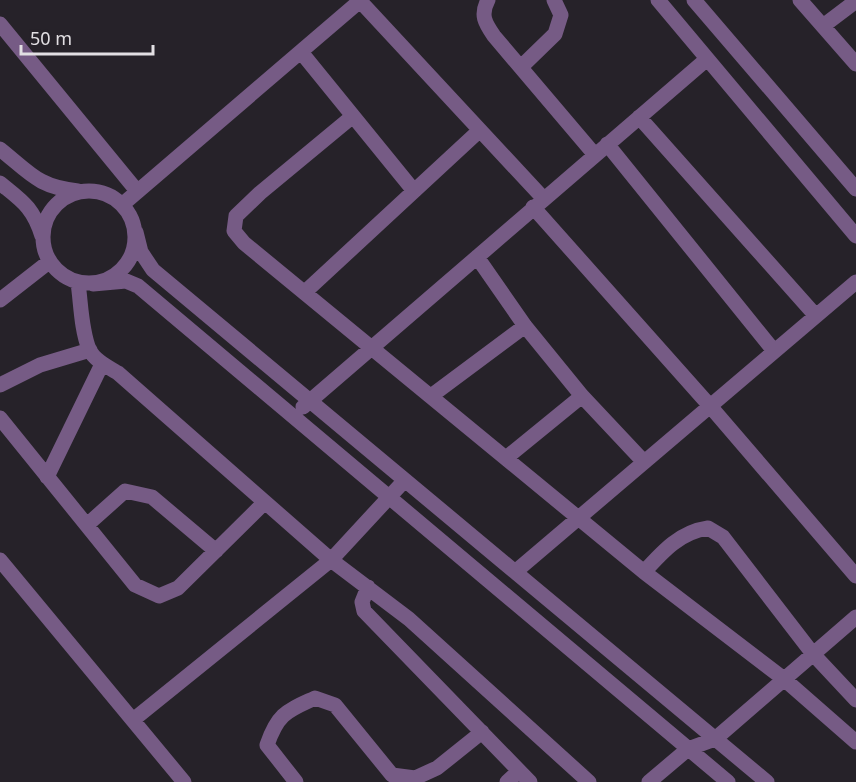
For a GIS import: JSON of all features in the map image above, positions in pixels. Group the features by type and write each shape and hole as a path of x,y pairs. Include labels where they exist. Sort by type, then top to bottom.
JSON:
{"street":[{"path":"488,0 484,6 483,19 494,36 595,155"},
{"path":"521,67 555,34 561,15 554,0"},
{"path":"658,0 856,236"},
{"path":"694,0 856,189"},
{"path":"800,0 856,64"},
{"path":"123,204 360,1 480,130 710,406 856,576"},
{"path":"823,26 856,1"},
{"path":"0,24 137,191"},
{"path":"301,52 414,191"},
{"path":"293,417 309,400 707,59"},
{"path":"353,116 260,193 236,216 234,231 244,243 578,519 784,679 856,742"},
{"path":"639,117 816,316"},
{"path":"305,292 480,130"},
{"path":"607,144 774,351"},
{"path":"0,149 41,183 57,189 94,190 109,194 123,204 132,217 141,252 153,270 767,782"},
{"path":"0,183 26,204 36,218 45,254 64,277 85,283 126,281 138,286 728,782"},
{"path":"43,239 44,223 52,209 63,198 78,191"},
{"path":"85,283 120,273 135,247 136,232"},
{"path":"477,256 525,326 582,396 644,462"},
{"path":"0,300 50,261"},
{"path":"515,572 856,282"},
{"path":"85,283 84,326 90,350 102,364 118,373 331,560 409,619 589,782"},
{"path":"431,396 525,326"},
{"path":"0,385 40,365 90,350"},
{"path":"47,477 102,364"},
{"path":"506,458 582,396"},
{"path":"0,418 135,585 159,596 178,588 265,502"},
{"path":"133,720 331,560 405,480"},
{"path":"87,525 125,491 152,497 216,551"},
{"path":"644,572 669,545 696,530 708,528 723,537 813,654 856,700"},
{"path":"0,560 184,782"},
{"path":"368,586 362,602 364,611 530,782"},
{"path":"650,782 688,748 715,739 856,617"},
{"path":"296,782 267,744 273,728 285,712 315,698 335,705 387,778 415,778 437,768 482,732"},
{"path":"507,782 519,771"}]}
